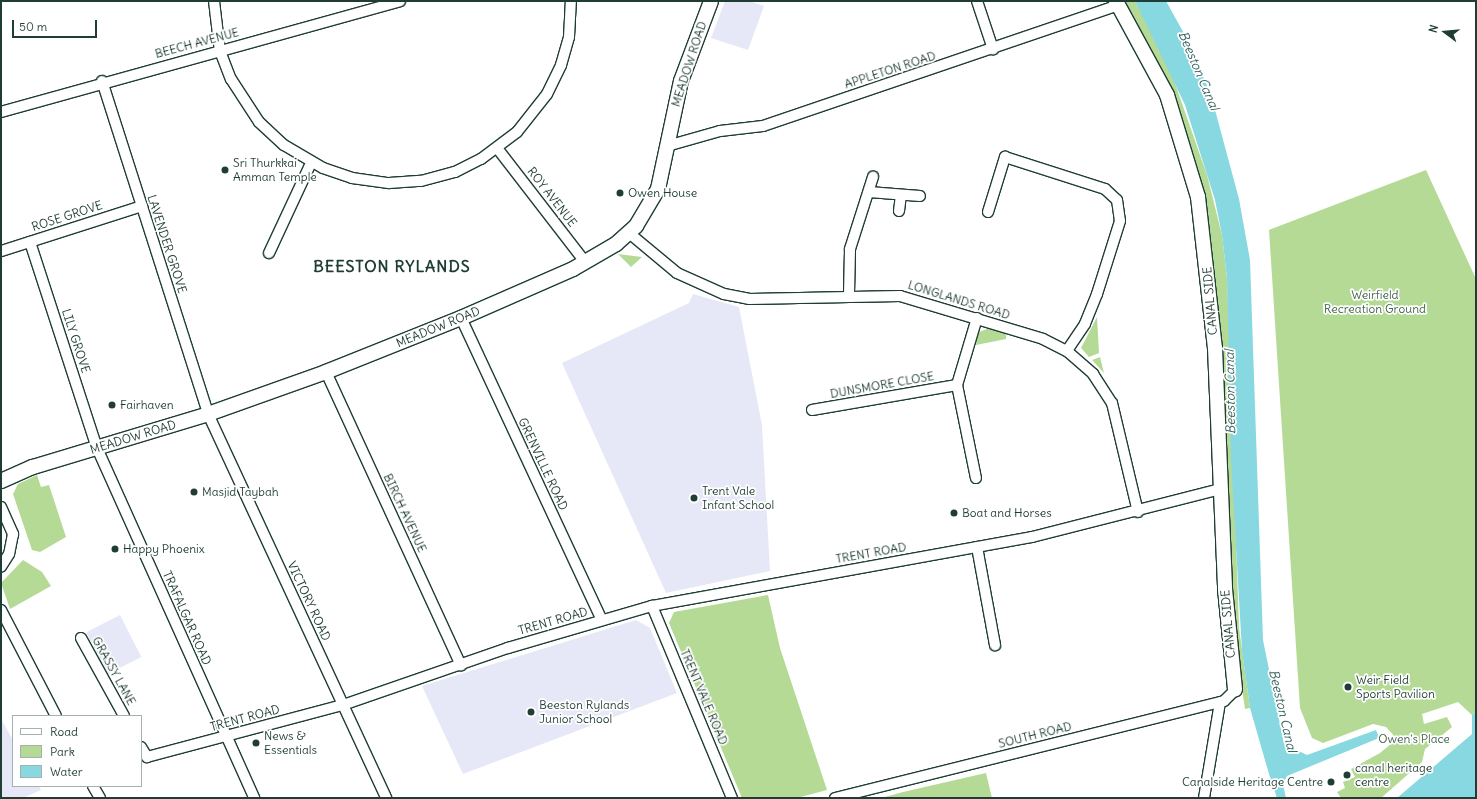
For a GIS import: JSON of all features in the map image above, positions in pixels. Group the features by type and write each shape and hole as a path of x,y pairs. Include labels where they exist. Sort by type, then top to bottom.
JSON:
{"street":[{"path":"214,1 220,50 231,79 259,122 311,162 352,178 406,182 455,172 497,148 527,122 556,77 569,37 571,1"},
{"name":"BEECH AVENUE","path":"1,112 102,81 400,1"},
{"name":"MEADOW ROAD","path":"1,481 33,467 208,414 326,372 461,318 585,262 630,233 655,196 681,81 711,1"},
{"path":"977,1 993,49"},
{"name":"APPLETON ROAD","path":"667,146 720,131 763,126 993,49 1117,3"},
{"name":"CANAL SIDE","path":"1117,3 1167,95 1198,197 1215,348 1220,489 1228,640 1235,690"},
{"name":"LAVENDER GROVE","path":"102,81 208,414"},
{"name":"ROY AVENUE","path":"497,148 585,262"},
{"path":"988,212 1005,157 1105,189 1117,200 1120,221 1097,294 1085,324 1067,350"},
{"path":"269,253 311,162"},
{"path":"849,294 850,250 873,178"},
{"path":"868,192 920,196"},
{"path":"899,211 901,195"},
{"name":"ROSE GROVE","path":"1,251 142,206"},
{"name":"LONGLANDS ROAD","path":"630,233 677,273 724,294 749,299 849,294 906,297 1043,339 1067,350 1093,374 1112,403 1138,512"},
{"name":"LILY GROVE","path":"30,242 97,448"},
{"name":"GRENVILLE ROAD","path":"461,318 602,620"},
{"path":"976,318 957,385 976,478"},
{"name":"BIRCH AVENUE","path":"326,372 461,665"},
{"name":"DUNSMORE CLOSE","path":"812,410 957,385"},
{"name":"VICTORY ROAD","path":"208,414 386,798"},
{"name":"TRAFALGAR ROAD","path":"97,448 254,798"},
{"name":"TRENT ROAD","path":"142,749 147,757 343,705 461,665 602,620 652,606 977,547 1138,512 1220,489"},
{"path":"1,508 13,534 9,554 1,567"},
{"path":"977,547 995,645"},
{"name":"TRENT VALE ROAD","path":"652,606 732,798"},
{"path":"1,610 55,715"},
{"name":"GRASSY LANE","path":"81,638 123,715"},
{"name":"SOUTH ROAD","path":"835,798 1220,702 1235,690"},
{"path":"1204,798 1220,702"},
{"path":"94,787 100,798"}],"shaded area":[{"path":"725,1 749,1 764,6 748,50 711,38"},
{"name":"Trent Vale Infant School","path":"693,294 739,307 762,425 770,571 666,593 562,363 689,303"},
{"path":"120,615 141,657 107,674 86,632"},
{"name":"Beeston Rylands Junior School","path":"636,620 650,628 677,693 463,774 422,686"},
{"path":"1,719 12,738 12,787 40,787 41,790 23,798 1,798"}],"green space":[{"path":"1124,1 1135,1 1170,69 1207,175 1222,235 1227,278 1239,628 1250,708 1245,709 1235,640 1216,305 1165,80"},
{"name":"Weirfield Recreation Ground","path":"1426,170 1476,279 1476,711 1472,715 1458,702 1422,714 1424,724 1447,717 1452,727 1425,749 1422,762 1381,798 1341,798 1337,792 1345,788 1343,782 1355,777 1351,769 1380,753 1397,739 1386,727 1373,724 1323,743 1312,738 1300,708 1269,230"},
{"path":"618,254 642,257 631,267"},
{"path":"1097,317 1099,353 1089,357 1081,348"},
{"path":"989,328 1006,333 1006,339 976,345 977,333"},
{"path":"1100,357 1104,373 1092,360"},
{"path":"37,475 41,487 49,485 66,537 40,552 32,550 13,494 18,484"},
{"path":"23,560 42,572 51,586 10,609 1,583"},
{"path":"768,595 780,648 827,790 797,798 742,798 669,623 674,612"},
{"path":"986,773 992,798 881,798 903,792"}],"water":[{"name":"Beeston Canal","path":"1135,1 1166,1 1186,37 1211,95 1239,199 1250,260 1263,640 1284,744 1307,755 1376,730 1379,738 1287,776 1283,784 1286,798 1277,798 1269,774 1250,708 1242,651 1231,460 1227,278 1222,235 1215,200 1185,105"},
{"path":"1476,711 1476,798 1397,798 1472,734 1472,715"}],"place":[{"name":"Sri Thurkkai Amman Temple","path":"225,170"},
{"name":"Owen House","path":"620,193"},
{"name":"Fairhaven","path":"112,405"},
{"name":"Masjid Taybah","path":"194,492"},
{"name":"Trent Vale Infant School","path":"694,498"},
{"name":"Boat and Horses","path":"954,513"},
{"name":"Happy Phoenix","path":"115,549"},
{"name":"Weir Field Sports Pavilion","path":"1348,687"},
{"name":"Beeston Rylands Junior School","path":"531,712"},
{"name":"News & Essentials","path":"256,743"},
{"name":"canal heritage centre","path":"1347,775"},
{"name":"Canalside Heritage Centre","path":"1331,782"}],"district":[{"name":"BEESTON RYLANDS","path":"392,266"}],"park label":[{"name":"Owen's Place","path":"1414,739"}]}
